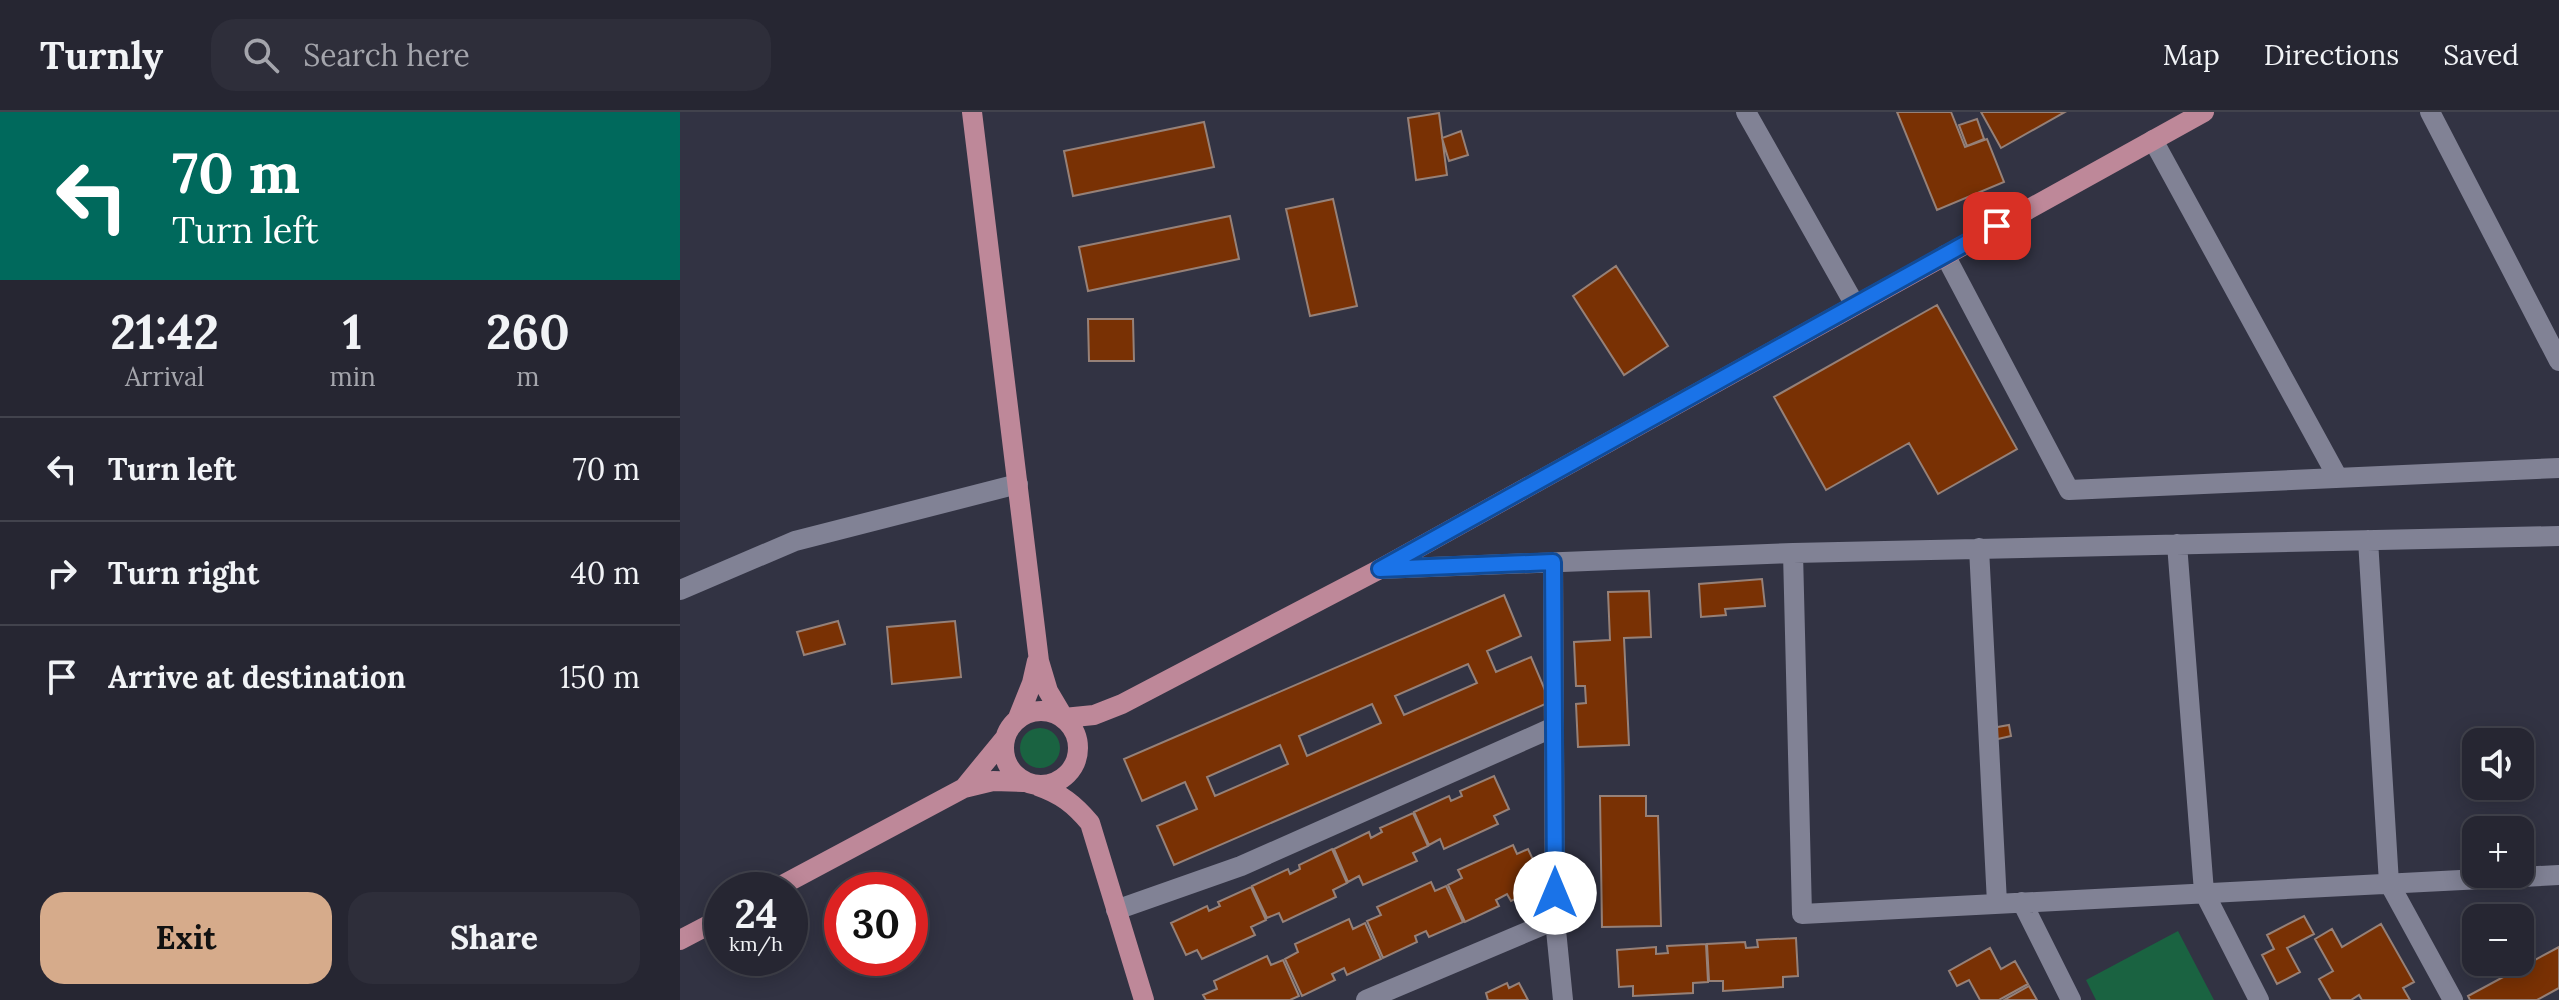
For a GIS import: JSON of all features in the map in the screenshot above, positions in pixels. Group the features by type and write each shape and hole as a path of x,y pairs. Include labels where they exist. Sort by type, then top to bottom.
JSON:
{"main road":[{"path":"972,112 1042,676 1055,705 1076,737 1077,787 1144,1000"},
{"path":"1090,823 1076,806 1058,793 1030,784 1006,763 1003,750 1005,738 1009,727 1018,718 1033,711 1049,711 1064,718 1094,715 1122,704 1380,569 2204,112"},
{"path":"1018,718 1032,683 1038,646"},
{"path":"807,872 964,788 993,781 1054,783 1067,775 1093,728 1122,704"},
{"path":"964,788 1005,738"},
{"path":"680,940 704,927"}],"street":[{"path":"1746,112 1855,305"},
{"path":"2430,112 2559,361"},
{"path":"2153,140 2338,478"},
{"path":"1945,255 2069,490 2559,468"},
{"path":"680,590 795,541 1018,484"},
{"path":"1380,569 1793,553 2559,536"},
{"path":"2368,540 2389,883 2453,1000"},
{"path":"2177,544 2204,892 2259,1000"},
{"path":"1979,548 1997,903"},
{"path":"1793,553 1802,914 2559,875"},
{"path":"1553,562 1555,920 1563,1000"},
{"path":"1116,910 1241,866 1554,727"},
{"path":"2022,902 2071,1000"},
{"path":"1366,1000 1555,920"}],"green space":[{"path":"1040,728 1054,734 1060,748 1054,762 1040,768 1026,762 1020,748 1026,734"},
{"path":"2178,931 2214,1000 2096,1000 2086,980"}],"building":[{"path":"1897,112 1951,112 1965,147 1987,139 2004,182 1937,210"},
{"path":"1981,112 2065,112 2001,148"},
{"path":"1439,113 1447,175 1416,180 1408,118"},
{"path":"1977,119 1984,139 1967,146 1959,125"},
{"path":"1204,122 1214,167 1073,196 1064,151"},
{"path":"1461,131 1468,155 1449,161 1442,138"},
{"path":"1333,199 1357,306 1310,316 1286,209"},
{"path":"1230,216 1239,259 1088,291 1079,247"},
{"path":"1616,266 1668,346 1624,375 1573,296"},
{"path":"1937,305 2017,449 1938,494 1909,443 1826,490 1774,397"},
{"path":"1088,319 1133,319 1134,361 1089,361"},
{"path":"1762,579 1765,606 1725,609 1726,615 1701,617 1699,584"},
{"path":"1649,591 1651,637 1624,638 1629,745 1578,747 1576,704 1586,703 1585,686 1576,686 1574,642 1610,640 1608,592"},
{"path":"1504,595 1521,636 1487,651 1496,672 1531,657 1550,702 1174,865 1157,826 1197,809 1185,782 1142,801 1124,759","holes":["1468,664 1477,683 1404,715 1395,696","1372,704 1381,723 1307,756 1299,736","1280,745 1288,764 1215,796 1207,777"]},
{"path":"838,621 845,644 804,655 797,632"},
{"path":"955,621 961,677 892,684 887,627"},
{"path":"2009,725 2011,736 1989,741 1986,729"},
{"path":"1494,776 1509,809 1494,816 1498,824 1444,849 1440,839 1429,845 1414,812 1449,796 1451,801 1462,796 1460,791"},
{"path":"1600,796 1646,796 1646,816 1658,816 1661,926 1602,927"},
{"path":"1413,813 1428,846 1413,853 1417,861 1363,885 1359,876 1348,882 1334,849 1369,832 1371,838 1382,832 1380,828"},
{"path":"1513,845 1517,854 1528,849 1545,885 1511,901 1507,894 1496,900 1499,906 1465,922 1448,885 1462,878 1458,870"},
{"path":"1332,849 1347,883 1333,890 1336,897 1283,922 1279,913 1267,918 1252,886 1288,869 1290,874 1300,869 1299,865"},
{"path":"1431,882 1435,891 1446,886 1463,922 1429,937 1426,931 1415,936 1417,942 1383,958 1367,921 1381,915 1377,907"},
{"path":"1251,887 1266,920 1251,927 1255,935 1202,959 1197,950 1186,955 1171,923 1207,906 1209,911 1220,906 1218,902"},
{"path":"2304,916 2314,934 2287,948 2300,972 2277,984 2262,955 2274,949 2267,935"},
{"path":"1349,919 1353,929 1365,923 1381,959 1347,975 1344,968 1332,974 1335,980 1302,996 1285,959 1298,952 1295,944"},
{"path":"2381,924 2414,982 2403,988 2410,1000 2362,1000 2359,995 2351,1000 2331,1000 2319,979 2333,971 2315,939 2332,929 2342,947"},
{"path":"1796,938 1798,976 1783,977 1783,987 1723,991 1723,981 1709,981 1707,944 1745,942 1746,948 1758,947 1757,940"},
{"path":"1706,944 1708,982 1693,983 1693,993 1633,996 1633,986 1619,987 1617,950 1656,947 1656,954 1668,953 1667,946"},
{"path":"2559,947 2559,988 2537,1000 2470,1000 2468,996 2505,976 2534,976 2534,960"},
{"path":"1990,948 2001,969 2015,961 2028,984 1999,1000 1980,1000 1969,980 1957,986 1949,971"},
{"path":"1267,956 1271,965 1283,960 1299,996 1290,1000 1206,1000 1203,995 1217,989 1214,981"},
{"path":"1507,983 1509,988 1519,983 1528,1000 1488,1000 1486,993"},
{"path":"2029,986 2037,1000 2004,1000"}],"route":[{"path":"1555,893 1553,562 1380,569 1997,226"}]}
